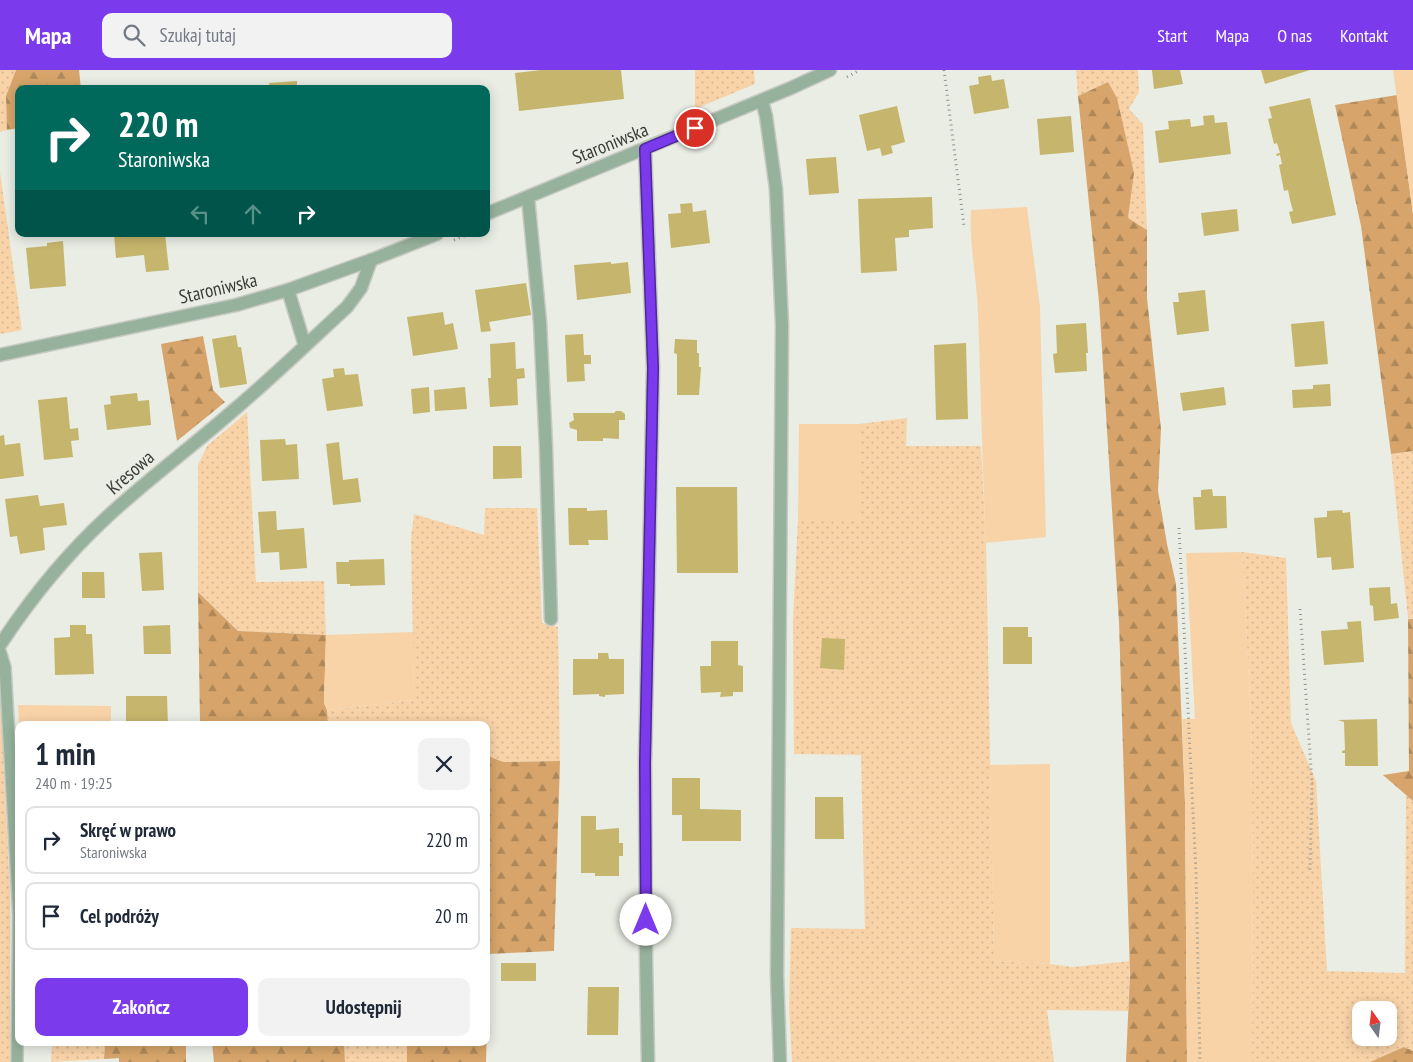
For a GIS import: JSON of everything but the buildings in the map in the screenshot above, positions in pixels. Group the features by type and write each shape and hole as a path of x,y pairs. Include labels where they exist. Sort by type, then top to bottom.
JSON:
{"street":[{"name":"Staroniwska","path":"490,212 762,101 830,70"},
{"path":"762,101 766,116 776,190 782,325 777,955 780,1062"},
{"path":"645,149 653,368 645,763 648,1062"},
{"path":"528,197 540,322 551,619"},
{"name":"Staroniwska","path":"0,355 236,305 288,290 429,237"},
{"name":"Kresowa","path":"0,645 20,614 54,572 107,516 234,410 348,307 361,288 371,260"},
{"path":"288,290 305,346"}],"lane":[{"path":"0,651 5,667 15,844"},
{"path":"17,1046 17,1062"}],"path":[{"path":"944,70 964,226"},
{"path":"1179,528 1196,872 1200,1062"},
{"path":"1300,609 1312,784 1310,870"}],"shaded area":[{"path":"0,70 16,70 6,96 7,130 0,132"},
{"path":"695,70 754,70 755,84 695,109"},
{"path":"1076,70 1138,70 1139,92 1129,109 1143,124 1147,230 1128,218 1134,173 1108,82 1078,96"},
{"path":"1393,70 1413,70 1413,214"},
{"path":"0,172 22,330 0,334"},
{"path":"1027,207 1040,307 1046,537 986,543 978,313 971,236 971,210"},
{"path":"247,412 256,582 324,581 326,635 238,631 198,592 198,465 207,446"},
{"path":"907,418 906,446 981,446 986,543 994,961 1073,967 1130,961 1128,1011 1047,1010 1054,1062 792,1062 789,1007 791,928 865,929 861,755 794,754 793,621 798,519 859,519 859,424"},
{"path":"799,424 859,424 860,520 798,519"},
{"path":"1413,451 1413,619 1408,618 1391,454"},
{"path":"485,508 537,508 542,623 558,627 560,761 503,762 490,757 490,721 328,721 327,710 414,700 411,538 414,514 484,535"},
{"path":"1242,552 1286,558 1291,723 1316,781 1327,971 1405,973 1406,795 1413,801 1413,1051 1404,1047 1370,1062 1252,1062 1253,879 1251,717"},
{"path":"1242,552 1251,717 1253,879 1252,1062 1187,1062 1185,801 1182,719 1195,719 1186,553"},
{"path":"413,632 414,700 327,710 324,703 326,635"},
{"path":"0,692 10,894 10,1062 0,1062"},
{"path":"18,705 111,706 111,721 19,721"},
{"path":"1050,764 1050,964 994,961 990,765"},
{"path":"52,1046 105,1046 104,1059 51,1062"},
{"path":"344,1046 407,1046 407,1062 345,1062"}],"green space":[{"path":"16,70 79,70 81,85 15,85 15,129 7,130 6,96"},
{"path":"1108,82 1117,98 1134,173 1128,218 1147,230 1147,298 1161,429 1158,491 1176,584 1185,801 1187,1062 1126,1062 1130,973 1119,622 1099,302 1078,96"},
{"path":"1397,95 1413,214 1413,451 1391,454 1361,226 1335,105"},
{"path":"203,336 213,390 225,402 177,441 161,344"},
{"path":"198,592 238,631 326,635 324,703 327,710 328,721 200,721"},
{"path":"1408,619 1413,619 1413,801 1383,775 1409,771"},
{"path":"490,757 503,762 560,761 554,951 490,954"},
{"path":"105,1046 186,1046 186,1062 119,1062 119,1058 104,1059"},
{"path":"212,1046 344,1046 345,1062 214,1062"},
{"path":"407,1046 486,1046 486,1062 407,1062"},
{"path":"1404,1047 1413,1051 1413,1062 1370,1062"}],"route":[{"path":"646,920 645,763 653,368 645,149 695,128"}]}
